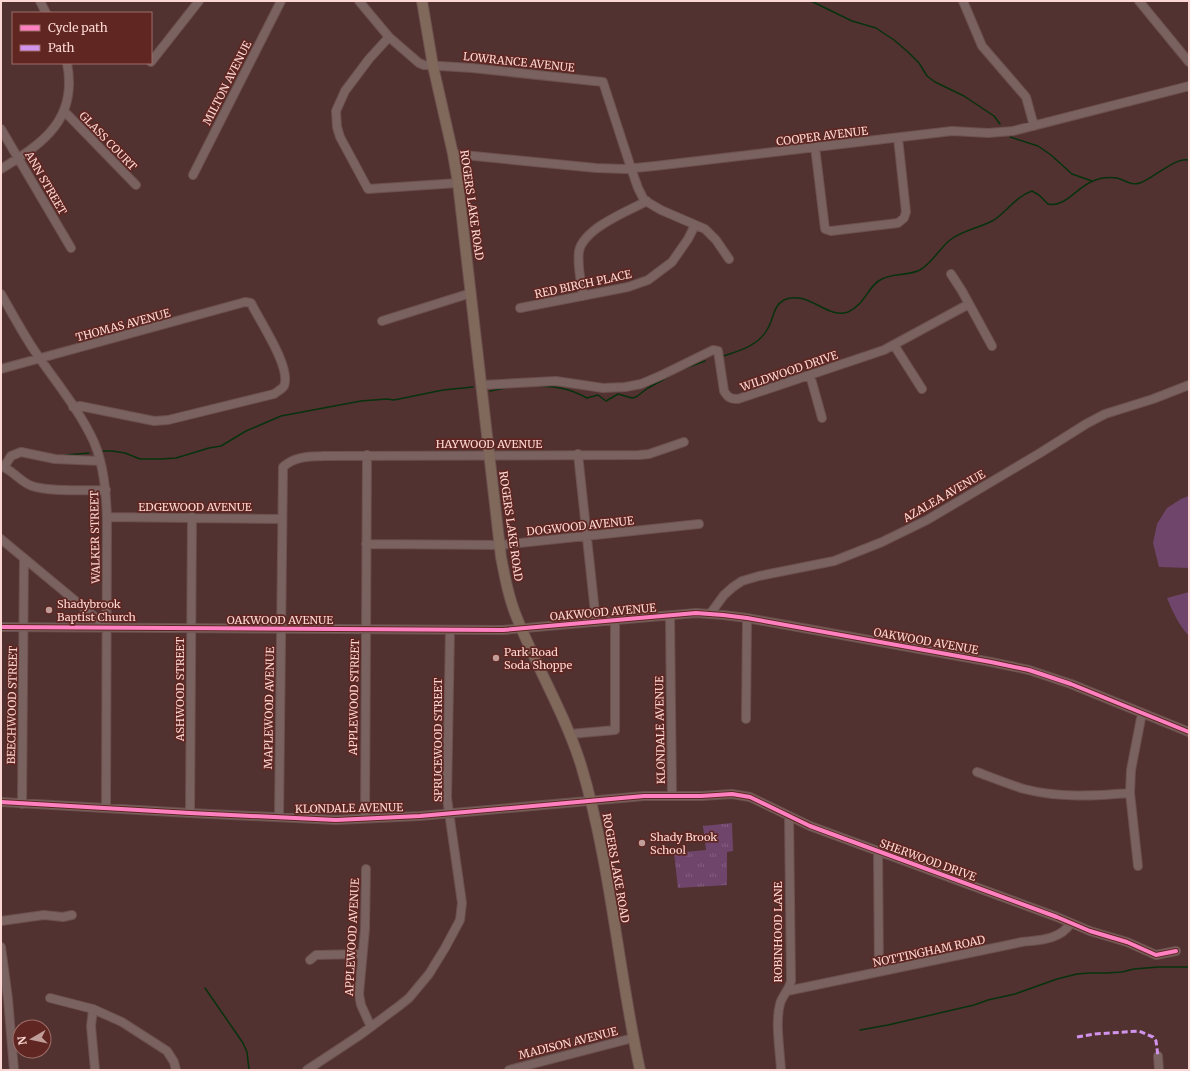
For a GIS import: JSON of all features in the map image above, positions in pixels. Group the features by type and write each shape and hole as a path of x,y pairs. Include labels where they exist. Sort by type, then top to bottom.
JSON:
{"main road":[{"name":"ROGERS LAKE ROAD","path":"422,1 433,66 453,154 458,184 500,545 507,586 522,628 570,734 591,801 600,838 633,1038 640,1070"}],"street":[{"path":"40,1 46,12"},
{"path":"152,60 199,1"},
{"name":"MILTON AVENUE","path":"193,175 281,1"},
{"path":"359,1 389,37 419,63 433,66"},
{"path":"963,1 982,46 1026,97 1034,126"},
{"path":"1139,1 1189,62"},
{"path":"389,37 369,59 345,91 336,111 337,126 340,137 368,189 458,184"},
{"path":"1,169 19,159 52,131 64,112 68,96 69,82 67,64"},
{"name":"LOWRANCE AVENUE","path":"433,66 472,68 603,82 631,168"},
{"name":"COOPER AVENUE","path":"453,154 596,168 631,168 952,131 998,134 1189,86"},
{"name":"GLASS COURT","path":"64,112 136,185"},
{"name":"ANN STREET","path":"1,129 71,248"},
{"path":"815,147 825,229 831,231 898,223 904,218 906,212 898,138"},
{"path":"631,168 644,200 661,210 705,229 716,240 729,260"},
{"path":"583,296 578,263 580,249 586,237 596,228 647,201"},
{"name":"RED BIRCH PLACE","path":"520,308 628,287 648,280 672,262 688,239 695,225"},
{"path":"951,274 970,304 992,346"},
{"path":"382,321 471,293"},
{"name":"WALKER STREET","path":"1,294 94,442 100,461 106,490 106,808"},
{"name":"THOMAS AVENUE","path":"1,369 245,302 251,303 284,368 286,378 284,386 274,394 168,420 154,421 80,406 73,407"},
{"name":"WILDWOOD DRIVE","path":"482,385 556,381 603,388 625,387 641,384 713,350 718,351 726,396 731,399 738,399 884,350 970,304"},
{"path":"894,345 922,389"},
{"path":"810,375 822,418"},
{"name":"AZALEA AVENUE","path":"710,614 724,596 742,581 759,576 834,561 882,542 927,520 1105,414 1153,399 1189,385"},
{"name":"HAYWOOD AVENUE","path":"293,460 324,456 367,455 639,455 649,454 684,442"},
{"path":"100,461 55,459 21,452 11,456 2,466 32,486 49,489 106,490"},
{"path":"578,454 596,622"},
{"name":"APPLEWOOD STREET","path":"364,819 367,455"},
{"name":"MAPLEWOOD AVENUE","path":"279,817 282,519 284,467 293,460"},
{"name":"EDGEWOOD AVENUE","path":"106,517 282,519"},
{"name":"ASHWOOD STREET","path":"190,813 192,517"},
{"name":"DOGWOOD AVENUE","path":"366,544 500,545 699,524"},
{"path":"1,539 107,627"},
{"name":"BEECHWOOD STREET","path":"22,804 24,558"},
{"name":"OAKWOOD AVENUE","path":"1,627 503,630 615,620 710,614 747,618 1029,670 1071,684 1189,732"},
{"name":"KLONDALE AVENUE","path":"1,802 336,820 449,814 644,796 672,796 670,616"},
{"path":"746,719 747,618"},
{"path":"570,734 615,730 615,620"},
{"name":"SPRUCEWOOD STREET","path":"307,1070 400,1006 416,990 446,948 460,920 462,903 449,814 448,736 450,630"},
{"path":"1138,866 1130,794 1131,770 1142,713"},
{"path":"977,772 1010,784 1043,792 1078,796 1130,794"},
{"name":"SHERWOOD DRIVE","path":"672,796 732,794 750,797 810,826 878,850 1090,931 1127,942 1156,955 1176,951"},
{"name":"ROBINHOOD LANE","path":"781,1070 778,1017 780,1004 791,982 789,816"},
{"path":"878,850 879,972"},
{"name":"APPLEWOOD AVENUE","path":"366,869 366,911 359,994 361,1005 371,1027"},
{"path":"1,921 44,915 63,917 72,916"},
{"name":"NOTTINGHAM ROAD","path":"787,991 1022,942 1047,939 1066,930 1071,923"},
{"path":"1,947 8,999 14,1070"},
{"path":"310,960 316,956 362,954"},
{"path":"50,998 93,1009 122,1022 167,1051 174,1062 176,1070"},
{"path":"93,1009 91,1026 95,1070"},
{"name":"MADISON AVENUE","path":"509,1070 633,1038"},
{"path":"1158,1056 1159,1070"}],"green space":[{"path":"1189,496 1189,568 1159,567 1153,543 1157,524 1167,508"},
{"path":"1189,592 1189,636 1179,622 1167,598"},
{"path":"732,823 733,851 727,852 727,885 678,888 674,853 706,850 703,826"}],"waterway":[{"path":"811,1 852,21 876,28 908,52 919,63 927,76 935,82 964,96 994,116 1000,124"},
{"path":"1010,137 1038,146 1051,155 1072,174 1092,181"},
{"path":"723,356 736,352 760,339 768,328 776,309 784,300 801,298 833,312 848,312 854,309 863,300 877,282 886,277 920,270 925,267 950,240 960,234 994,220 1027,193 1032,191 1039,195 1048,204 1060,203 1087,184 1096,180 1117,178 1137,184 1164,168 1183,160 1189,160"},
{"path":"683,369 705,361"},
{"path":"533,386 561,388 587,398 598,395 606,401 618,394 632,398 636,397 648,388 668,377"},
{"path":"103,451 125,453 140,459 176,458 221,446 246,431 281,416 361,401 387,399 394,400 443,390 473,387"},
{"path":"490,391 510,387"},
{"path":"66,455 89,453"},
{"path":"860,1030 974,1005 988,1000 1015,994 1057,979 1077,974 1122,972 1134,969 1158,967 1189,967"},
{"path":"205,988 243,1043 247,1052 249,1070"}],"marked path":[{"path":"1077,1037 1095,1034 1139,1031 1153,1037 1156,1041 1158,1056"}],"cycle path":[{"path":"1,627 503,630 696,613 723,615 747,618 1029,670 1071,684 1189,732"},
{"path":"1,802 336,820 420,816 644,796 701,796 732,794 750,797 810,826 1057,917 1090,931 1127,942 1156,955 1176,951"}],"place":[{"name":"Shadybrook Baptist Church","path":"49,610"},
{"name":"Park Road Soda Shoppe","path":"496,658"},
{"name":"Shady Brook School","path":"642,843"}]}
